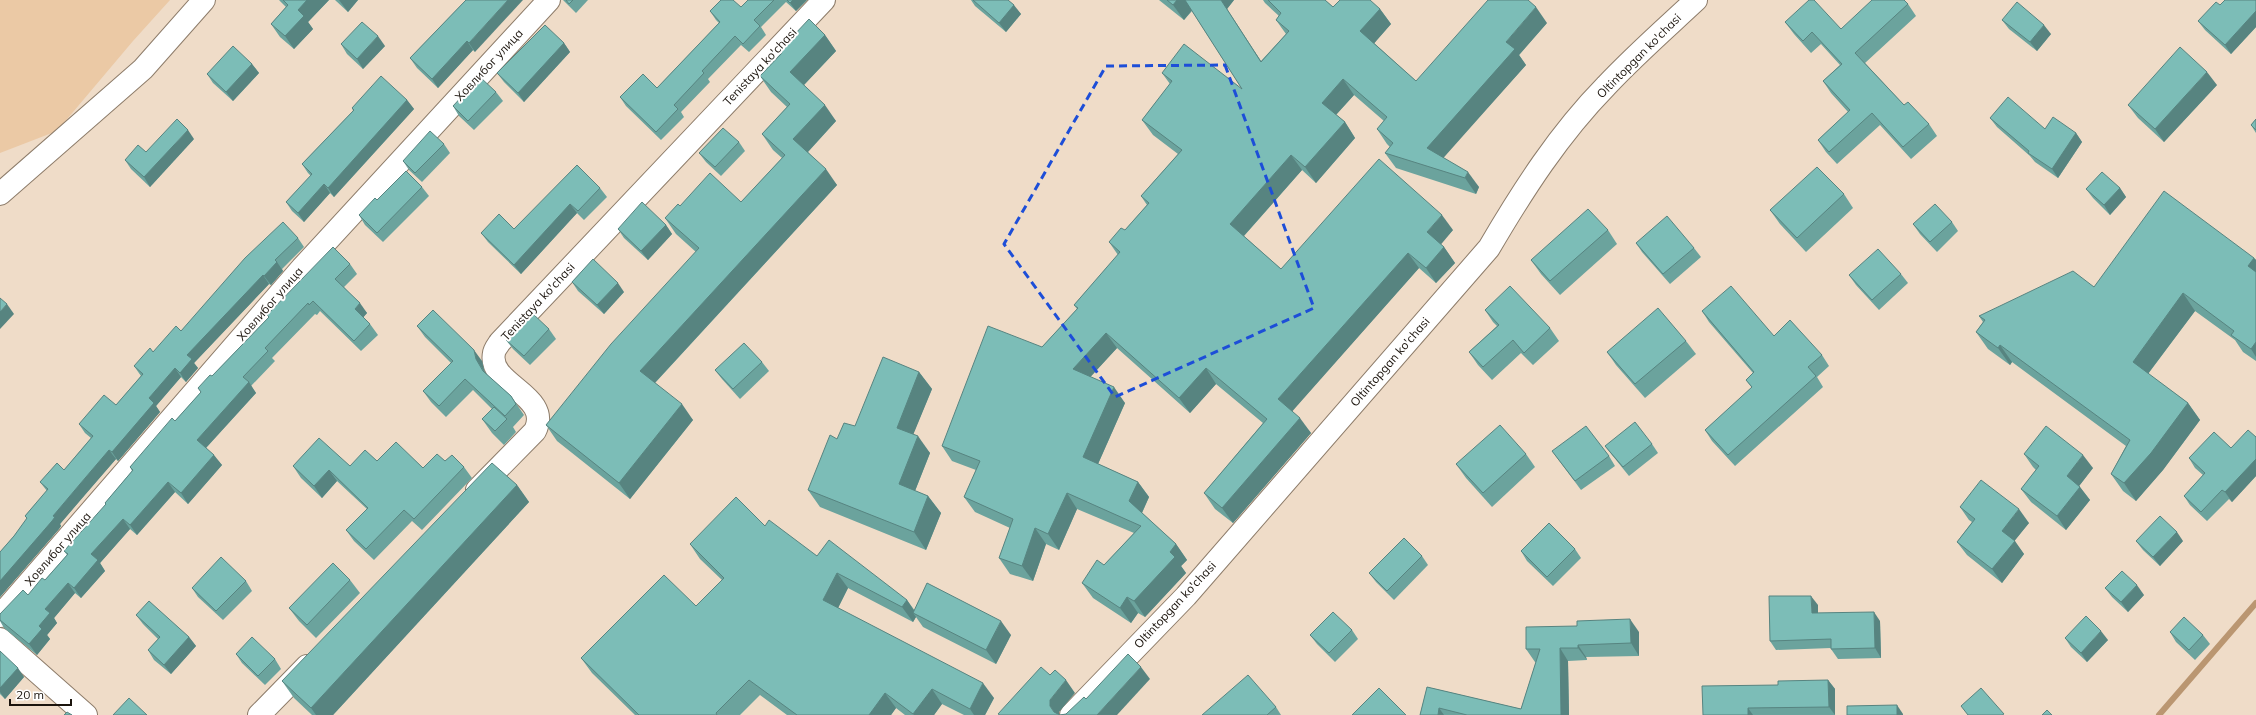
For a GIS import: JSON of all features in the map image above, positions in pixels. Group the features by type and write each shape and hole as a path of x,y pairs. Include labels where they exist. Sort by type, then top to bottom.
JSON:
{"street":[{"path":"0,194 143,69 204,0"},
{"name":"Ховлибог улица","path":"0,616 302,268 549,0"},
{"name":"Tenistaya ko'chasi","path":"463,505 535,431 539,422 539,414 534,406 500,373 494,364 494,353 500,342 824,0"},
{"name":"Oltintopgan ko'chasi","path":"1070,715 1186,596 1489,248 1521,193 1544,160 1605,86 1696,0"},
{"path":"0,639 86,715"},
{"path":"259,715 320,652"}],"highlighted area":[{"path":"1225,65 1314,308 1115,397 1004,244 1106,66"}],"shaded area":[{"path":"0,0 170,0 133,41 57,131 0,153"}],"building":[{"path":"283,0 307,0 298,10 304,16 285,36 271,24 288,5"},
{"path":"466,0 508,0 469,43 467,41 432,79 410,58"},
{"path":"566,0 573,0 569,4"},
{"path":"721,0 733,0 741,7 748,0 774,0 754,20 760,26 743,44 735,36 702,71 704,73 674,105 678,109 656,132 620,97 643,74 657,88 720,22 710,11"},
{"path":"973,0 1008,0 1014,5 999,23"},
{"path":"1167,0 1177,0 1173,5"},
{"path":"1185,0 1221,0 1261,62 1289,31 1276,20 1281,13 1268,0 1325,0 1333,7 1340,0 1370,0 1380,9 1360,31 1416,81 1488,0 1528,0 1536,7 1506,42 1515,49 1427,148 1468,172 1465,178 1385,153 1393,143 1377,129 1387,117 1343,79 1322,103 1345,122 1305,167 1291,155 1230,224 1281,269 1379,159 1442,215 1427,232 1444,247 1426,268 1408,253 1278,399 1300,418 1222,508 1204,493 1267,419 1206,368 1179,398 1106,333 1073,369 1114,387 1083,457 1138,482 1129,501 1176,544 1170,552 1175,557 1134,601 1127,597 1120,608 1082,583 1097,560 1104,565 1141,526 1067,493 1048,534 1035,528 1022,566 999,558 1013,519 964,497 980,461 942,446 988,326 1042,347 1078,308 1074,305 1120,252 1109,242 1121,228 1125,230 1149,203 1141,196 1182,150 1142,120 1172,81 1162,73 1184,44 1242,89"},
{"path":"1809,0 1814,0 1841,29 1872,0 1904,0 1908,4 1855,53 1904,105 1908,102 1929,124 1903,147 1872,113 1829,152 1818,140 1850,110 1823,81 1842,64 1812,32 1803,41 1785,22"},
{"path":"2225,0 2256,0 2256,11 2225,45 2198,21 2216,2 2220,5"},
{"path":"2017,2 2044,25 2030,42 2002,20"},
{"path":"809,19 825,35 790,72 825,105 793,139 826,169 640,371 682,404 619,483 546,425 611,344 699,248 665,218 678,204 680,206 710,173 741,202 785,155 762,134 790,104 760,76 782,53 780,50"},
{"path":"362,22 378,36 357,59 341,44"},
{"path":"545,25 564,43 518,93 497,73"},
{"path":"233,46 252,64 226,92 207,74"},
{"path":"2180,47 2207,72 2155,129 2128,105"},
{"path":"381,76 407,100 328,188 324,184 298,213 286,202 312,174 302,164 354,110 352,108"},
{"path":"480,77 496,92 468,121 453,106"},
{"path":"2008,97 2045,129 2053,117 2076,133 2052,169 2028,153 2029,151 1990,118"},
{"path":"177,119 188,130 144,177 125,160 138,145 146,152"},
{"path":"2256,119 2256,130 2251,125"},
{"path":"723,128 739,142 715,167 699,153"},
{"path":"430,131 444,144 415,173 403,161"},
{"path":"577,165 600,188 578,211 570,204 514,265 481,233 499,214 514,229"},
{"path":"1817,167 1844,194 1797,238 1770,210"},
{"path":"406,171 422,187 377,233 359,215 375,198 377,200"},
{"path":"2102,172 2120,188 2104,205 2086,189"},
{"path":"2164,191 2254,258 2248,266 2256,272 2256,342 2251,349 2231,335 2234,331 2183,293 2133,362 2188,403 2151,453 2124,483 2111,474 2130,440 2000,345 1998,348 1976,332 1985,320 1979,316 2073,271 2094,287"},
{"path":"642,202 666,225 641,251 618,229"},
{"path":"1935,204 1952,222 1930,242 1913,224"},
{"path":"1588,209 1608,230 1550,281 1531,260"},
{"path":"1667,216 1694,248 1663,274 1636,243"},
{"path":"283,222 298,238 275,260 277,262 187,355 192,359 180,373 175,368 149,398 154,403 112,452 109,450 53,516 55,517 52,521 0,581 0,552 27,518 25,516 48,489 40,482 57,463 64,470 93,436 79,424 104,395 116,405 143,374 134,366 150,348 153,352 176,326 181,331 245,258"},
{"path":"333,247 350,264 335,279 360,303 355,309 370,324 354,341 313,301 309,305 308,303 265,348 268,351 243,377 249,382 197,440 214,455 181,493 168,482 130,525 123,519 91,554 98,560 74,588 68,583 45,609 50,613 39,626 42,629 29,644 0,620 0,614 23,590 28,595 42,578 45,580 68,554 64,551 106,504 105,503 133,470 130,467 172,418 175,421 201,392 198,388 210,375 212,376 269,317 267,315"},
{"path":"1878,249 1901,274 1872,300 1849,275"},
{"path":"593,259 618,283 597,305 572,282"},
{"path":"1510,286 1550,328 1524,353 1513,340 1483,367 1469,352 1499,325 1485,310"},
{"path":"1731,286 1774,336 1790,320 1822,355 1808,367 1816,376 1728,455 1705,430 1752,387 1746,380 1754,372 1702,311"},
{"path":"0,298 7,304 0,312"},
{"path":"1658,308 1686,341 1635,384 1607,352"},
{"path":"433,310 474,350 476,359 483,371 511,396 516,404 505,416 465,379 439,406 423,391 453,361 417,326"},
{"path":"532,313 549,329 524,356 506,340"},
{"path":"744,343 762,362 733,389 715,370"},
{"path":"883,357 919,372 897,428 918,436 899,484 928,496 914,532 808,490 830,435 837,439 844,423 855,426"},
{"path":"494,407 507,419 495,431 482,419"},
{"path":"1635,422 1652,444 1623,467 1605,446"},
{"path":"1500,425 1526,454 1483,493 1456,464"},
{"path":"1586,426 1609,456 1575,481 1552,451"},
{"path":"2046,426 2083,455 2067,476 2080,487 2057,516 2021,489 2039,466 2024,454"},
{"path":"2248,430 2256,437 2256,459 2225,492 2222,490 2201,512 2184,496 2205,473 2189,458 2214,432 2231,448"},
{"path":"319,438 350,466 365,450 377,461 396,442 423,468 437,454 445,461 452,455 464,467 414,519 404,510 366,549 346,530 368,508 329,470 314,486 293,466"},
{"path":"492,463 517,485 311,708 282,681"},
{"path":"1981,480 2019,509 2002,531 2015,541 1992,569 1957,542 1975,519 1960,507"},
{"path":"736,497 765,526 769,520 817,556 829,540 907,600 902,607 837,573 823,600 983,683 970,709 932,689 913,714 885,693 869,715 797,715 749,680 716,713 717,715 639,715 581,658 664,575 696,606 724,578 690,544"},
{"path":"2160,516 2177,532 2153,557 2136,541"},
{"path":"1549,523 1575,549 1547,577 1521,551"},
{"path":"1404,538 1422,556 1387,591 1369,573"},
{"path":"221,557 246,581 216,611 192,588"},
{"path":"333,563 350,580 307,625 289,608"},
{"path":"2122,571 2137,585 2121,602 2105,588"},
{"path":"927,583 1001,621 986,650 913,613"},
{"path":"1769,596 1811,596 1812,613 1874,612 1875,648 1831,649 1831,639 1770,641"},
{"path":"149,601 189,637 164,665 148,650 160,637 136,615"},
{"path":"1333,612 1352,630 1329,653 1310,635"},
{"path":"2086,616 2101,631 2081,653 2065,638"},
{"path":"2184,617 2203,635 2189,650 2170,632"},
{"path":"1630,619 1631,643 1578,645 1578,648 1560,648 1561,715 1467,715 1439,708 1438,715 1420,715 1427,687 1521,709 1540,649 1526,649 1526,627 1577,626 1577,621"},
{"path":"252,637 275,659 258,676 236,654"},
{"path":"0,651 18,668 0,688"},
{"path":"1128,654 1141,667 1097,715 1060,715 1066,714 1084,697 1086,699"},
{"path":"1041,667 1050,675 1055,670 1066,680 1050,700 1050,706 1054,712 1060,715 998,714"},
{"path":"1248,675 1276,707 1267,715 1202,715"},
{"path":"1828,680 1829,707 1748,708 1748,715 1703,715 1702,686 1778,685 1778,681"},
{"path":"1379,688 1406,715 1352,715"},
{"path":"1981,688 2004,714 1968,715 1961,706"},
{"path":"129,698 147,715 113,715"},
{"path":"1897,705 1897,715 1847,715 1847,706"},
{"path":"2047,710 2052,715 2042,715"},
{"path":"67,712 72,715 64,715"}],"waterway":[{"path":"2159,715 2256,603"}]}
